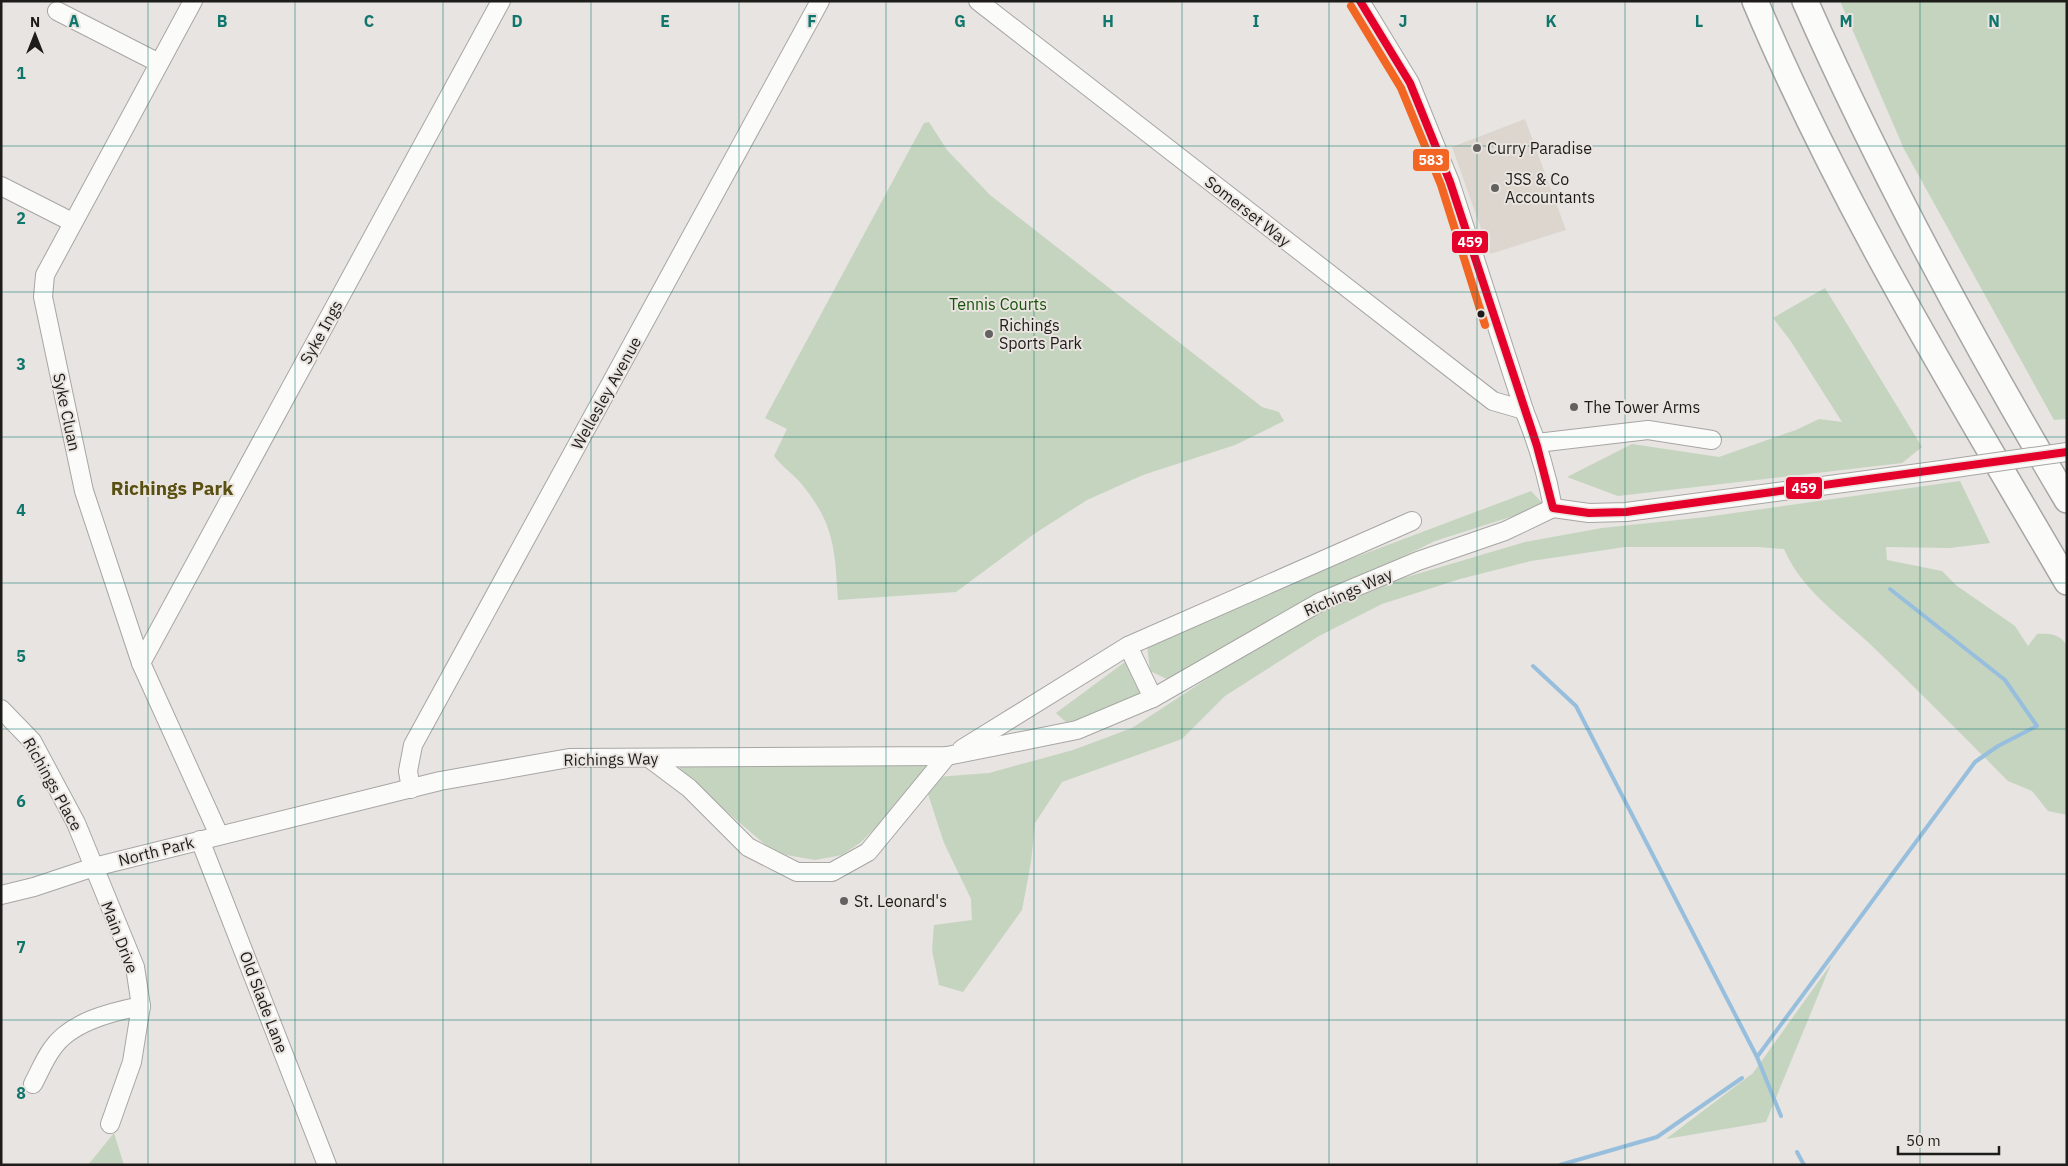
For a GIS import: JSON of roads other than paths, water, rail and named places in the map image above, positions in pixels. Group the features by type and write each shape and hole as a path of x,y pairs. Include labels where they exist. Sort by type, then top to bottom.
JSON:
{"highway":[{"path":"1755,1 1830,164 1874,249 1938,363 2067,582"},
{"path":"1805,1 1868,138 1907,216 2067,500"}],"street":[{"name":"Syke Cluan","path":"193,1 45,274 42,297 84,492 141,663 219,835"},
{"name":"Syke Ings","path":"141,663 501,1"},
{"name":"Wellesley Avenue","path":"410,789 408,771 413,745 820,1"},
{"name":"Somerset Way","path":"978,1 1493,401 1524,410"},
{"path":"1360,1 1410,83 1450,182 1524,410 1537,443 1549,482 1553,508 1589,513 1626,512 2067,452"},
{"path":"57,11 160,63"},
{"path":"1,186 72,222"},
{"path":"1537,443 1648,430 1712,440"},
{"name":"Richings Way","path":"219,835 410,789 569,758 949,756 1077,730 1153,698 1320,602 1418,561 1505,531 1553,508"},
{"path":"649,758 689,788 748,848 797,872 832,872 868,852 949,756 1128,646 1412,521"},
{"path":"1128,646 1153,698"},
{"name":"Richings Place","path":"1,709 32,741 76,823 94,867"},
{"name":"North Park","path":"1,895 34,887 94,867 219,835"},
{"name":"Old Slade Lane","path":"200,840 327,1165"},
{"name":"Main Drive","path":"94,867 135,967 141,1006 132,1062 110,1124"},
{"path":"33,1084 52,1048 79,1026 106,1013 141,1006"}],"waterway":[{"path":"1757,1057 1975,762 1998,746 2037,726 2005,680 1890,589"},
{"path":"1533,666 1576,706 1757,1057 1781,1116"},
{"path":"1560,1165 1657,1137 1742,1078"},
{"path":"1797,1152 1804,1165"}],"place":[{"name":"Curry Paradise","path":"1477,148"},
{"name":"JSS & Co Accountants","path":"1495,188"},
{"name":"Richings Sports Park","path":"989,334"},
{"name":"The Tower Arms","path":"1574,407"},
{"name":"St. Leonard's","path":"844,901"}],"district":[{"name":"Richings Park","path":"172,488"}],"park label":[{"name":"Tennis Courts","path":"998,304"}]}
